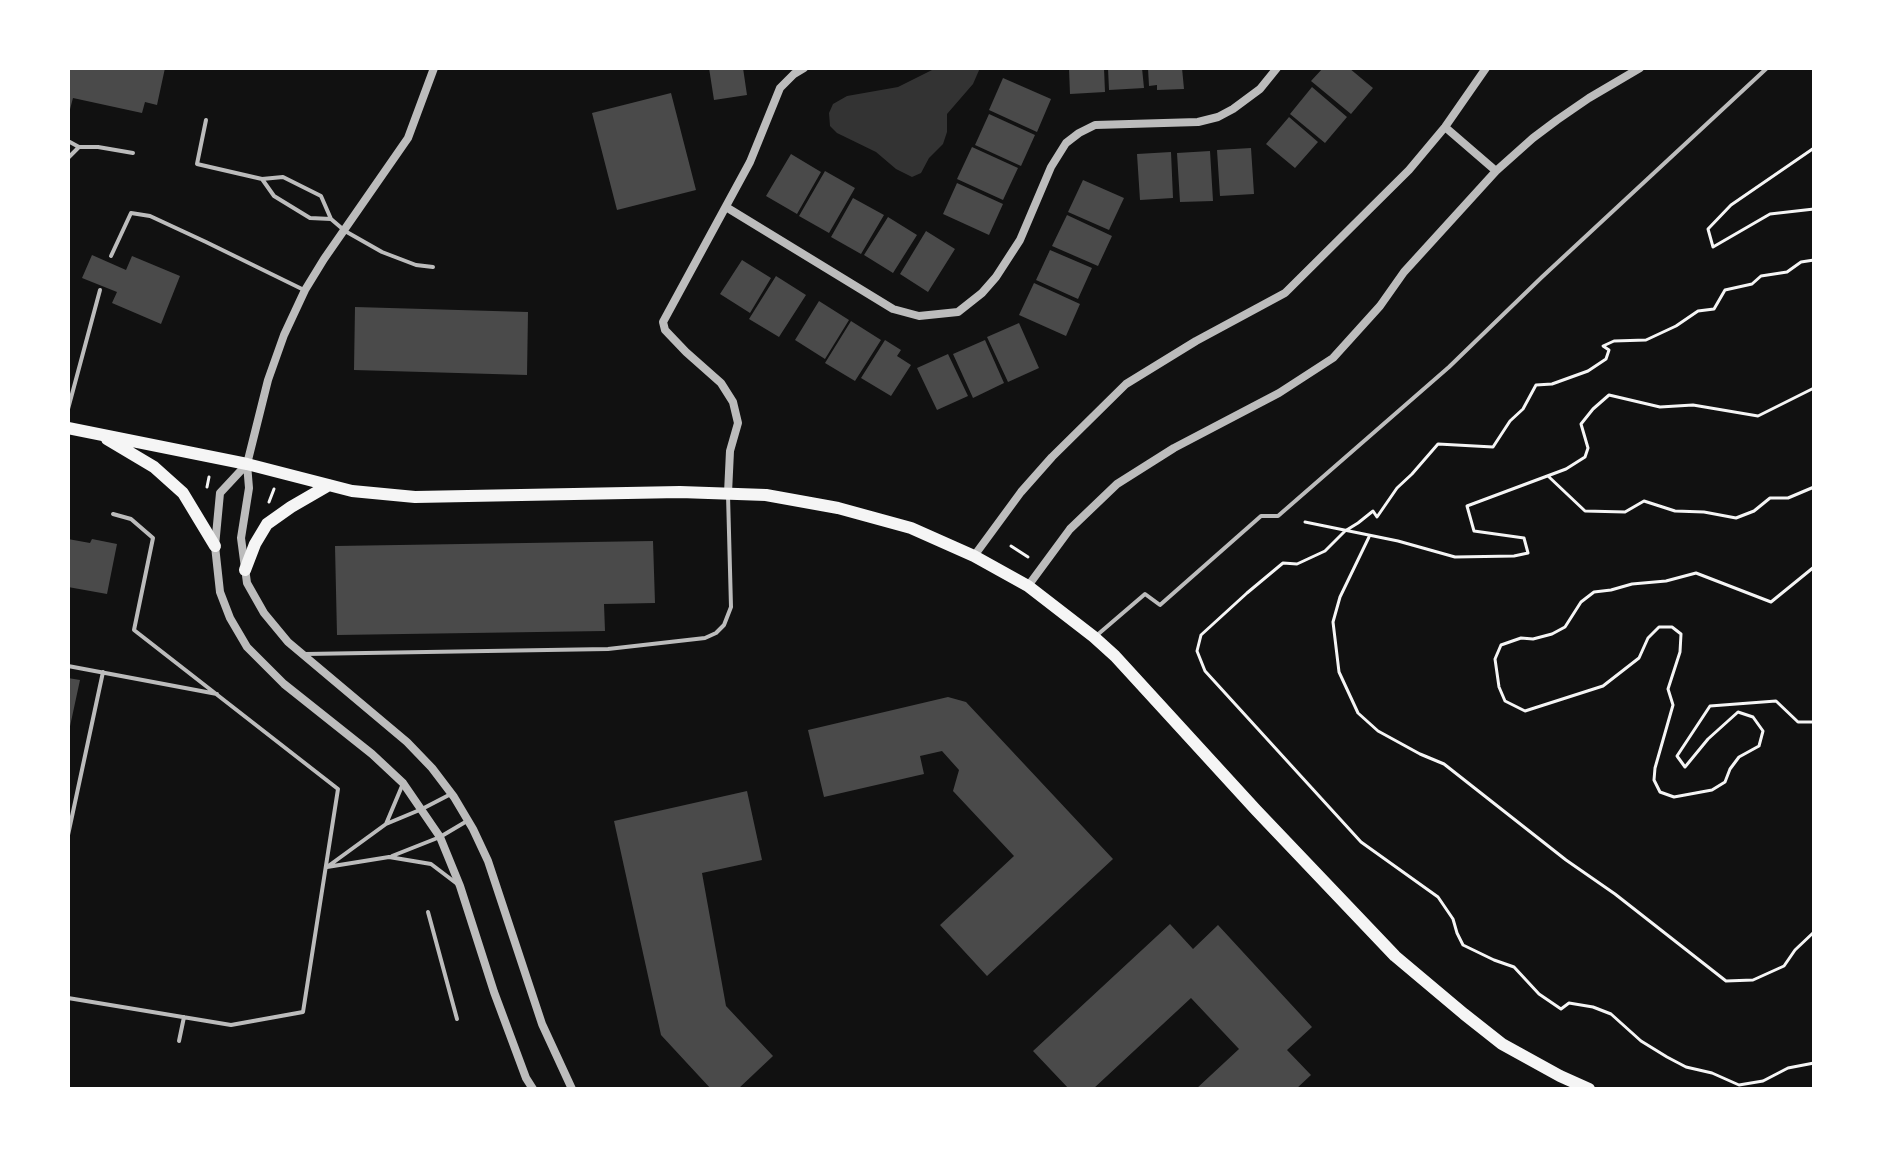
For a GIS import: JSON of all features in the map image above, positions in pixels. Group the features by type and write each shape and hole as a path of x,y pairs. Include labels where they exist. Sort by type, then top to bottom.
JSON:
{"main road":[{"path":"68,428 247,464 352,491 415,497 680,492 766,495 838,508 911,528 974,556 1028,586 1094,637 1122,663 1395,956 1502,1044 1589,1089"},
{"path":"97,434 154,467 183,493 215,546"},
{"path":"245,570 267,524 329,485"}],"street":[{"path":"434,68 408,138 324,259 284,335 268,380 247,464 249,488 241,538 245,570 247,583 264,613 288,642 407,742 451,793 488,861 542,1024 572,1089"},
{"path":"728,493 730,451 738,423 733,402 721,383 665,330 663,322 750,162 780,88 804,68"},
{"path":"726,207 893,309 919,316 958,312 996,277 1020,240 1051,167 1066,143 1079,133 1095,125 1198,122 1218,117 1260,89 1277,68"},
{"path":"974,556 1021,492 1126,384 1196,341 1285,293 1409,170 1445,127 1486,68"},
{"path":"1028,586 1070,529 1117,484 1174,448 1279,393 1333,358 1380,306 1404,272 1496,171 1557,120 1640,68"},
{"path":"1445,127 1496,171"},
{"path":"247,464 220,493 215,546 220,592 230,618 247,647 284,684 372,754 403,783 422,809 440,837 460,886 494,992 533,1089"}],"lane":[{"path":"1094,637 1145,594 1160,605 1261,516 1278,516 1449,367 1767,68"},
{"path":"206,120 197,164 262,179 283,177 321,196 331,219 345,231 382,252 416,265 433,267"},
{"path":"68,141 79,147 133,153"},
{"path":"68,158 79,147"},
{"path":"262,179 274,196 310,218 331,219"},
{"path":"111,256 131,213 150,216 305,290"},
{"path":"68,409 100,290"},
{"path":"302,654 608,649 705,638 724,625 731,607 728,493"},
{"path":"68,998 231,1025 303,1012 338,789 134,630 153,538 131,519 113,514"},
{"path":"68,666 219,695"},
{"path":"68,835 103,672"},
{"path":"386,824 403,783"},
{"path":"327,867 386,824 451,793"},
{"path":"327,867 389,857 440,837 468,821"},
{"path":"389,857 431,864 460,886"},
{"path":"428,912 457,1019"},
{"path":"179,1041 184,1017"}],"path":[{"path":"1814,148 1731,205 1708,229 1713,247 1770,214 1814,209"},
{"path":"1814,260 1801,262 1787,272 1761,276 1752,284 1725,290 1714,309 1698,311 1646,340 1614,341 1603,346 1609,350 1606,359 1588,371 1552,384 1536,385 1523,409 1510,421 1493,447 1438,444 1397,488 1377,517 1373,511 1345,531 1325,551 1297,564 1283,563 1201,635 1197,651 1205,671 1361,842 1438,897 1453,919 1463,945 1514,967 1539,994 1561,1009 1569,1003 1611,1014 1641,1041 1667,1057 1686,1067 1712,1073 1739,1085 1763,1081 1788,1068 1814,1063"},
{"path":"1305,522 1398,541 1455,557 1528,553 1524,538 1474,531 1467,506 1566,469 1585,457 1588,448 1581,424 1609,395 1660,407 1693,405 1758,416 1814,388"},
{"path":"1548,476 1585,511 1625,512 1644,501 1675,511 1736,518 1754,511 1770,498 1788,498 1814,487"},
{"path":"197,489 207,490 209,477"},
{"path":"269,502 274,489"},
{"path":"260,501 269,502 275,507"},
{"path":"1369,537 1340,597 1333,622 1339,672 1358,713 1378,731 1444,764 1726,981 1753,980 1784,966 1814,932"},
{"path":"1011,546 1028,557"},
{"path":"1814,567 1771,602 1696,573 1594,592 1581,602 1565,627 1552,634 1533,639 1521,638 1501,645 1495,659 1499,687 1505,701 1525,711 1603,686 1639,658 1648,638 1659,627 1672,627 1681,634 1680,652 1668,689 1673,705 1654,780 1660,792 1674,797 1712,790 1725,782 1739,757 1759,746 1763,731 1753,717 1738,712 1708,739 1685,767 1677,756 1710,706 1776,701 1798,722 1814,722"}],"shaded area":[{"path":"936,68 980,68 973,84 947,114 943,144 929,158 921,173 912,177 896,169 876,152 837,133 830,126 829,113 833,104 847,96 898,87"}],"building":[{"path":"68,68 165,68 157,105 145,102 142,113 73,98 69,113"},
{"path":"709,68 743,68 747,95 714,100"},
{"path":"1069,68 1104,68 1105,92 1070,94"},
{"path":"1108,68 1142,68 1144,88 1109,90"},
{"path":"1148,68 1182,68 1184,89 1157,90 1157,85 1149,86"},
{"path":"1323,68 1349,68 1373,88 1351,114 1311,81"},
{"path":"1003,78 1051,99 1037,132 989,110"},
{"path":"1312,87 1347,117 1325,143 1290,114"},
{"path":"671,93 696,190 617,210 592,113"},
{"path":"989,114 1035,135 1021,166 975,145"},
{"path":"1289,117 1318,142 1295,168 1266,144"},
{"path":"972,147 1018,168 1003,200 957,179"},
{"path":"1251,148 1254,194 1220,196 1217,150"},
{"path":"1210,151 1213,201 1180,202 1177,153"},
{"path":"1171,152 1173,198 1140,200 1137,154"},
{"path":"791,154 821,172 797,214 766,196"},
{"path":"825,171 855,188 829,233 799,216"},
{"path":"1083,180 1124,198 1109,230 1068,212"},
{"path":"957,183 1003,204 989,235 943,214"},
{"path":"853,198 884,215 861,254 831,237"},
{"path":"1067,215 1112,236 1098,266 1052,246"},
{"path":"888,217 917,235 893,273 864,255"},
{"path":"926,231 955,249 928,292 900,274"},
{"path":"1050,250 1092,268 1078,299 1036,280"},
{"path":"92,255 126,270 132,256 180,276 161,324 112,303 117,292 82,278"},
{"path":"742,260 771,278 750,313 720,294"},
{"path":"776,276 806,295 779,337 749,319"},
{"path":"1034,283 1080,304 1066,336 1019,315"},
{"path":"819,301 849,320 825,359 795,340"},
{"path":"355,307 528,312 527,375 354,370"},
{"path":"851,321 881,340 855,381 825,363"},
{"path":"1019,323 1039,368 1008,382 987,337"},
{"path":"885,340 901,350 897,356 911,365 891,396 861,378"},
{"path":"985,340 1004,383 973,398 953,354"},
{"path":"948,354 968,396 937,410 917,368"},
{"path":"68,539 90,543 92,539 117,544 107,594 68,587"},
{"path":"653,541 655,603 604,604 605,631 337,635 335,546"},
{"path":"68,678 80,680 69,731 68,731"},
{"path":"948,697 966,702 1113,859 987,976 940,925 1014,856 953,791 959,770 942,751 920,756 924,774 824,797 808,730"},
{"path":"747,791 762,860 702,873 726,1006 773,1056 738,1089 711,1089 661,1035 614,821"},
{"path":"1170,924 1193,949 1218,925 1312,1027 1287,1050 1311,1075 1296,1089 1196,1089 1239,1049 1191,998 1093,1089 1069,1089 1033,1051"}]}
